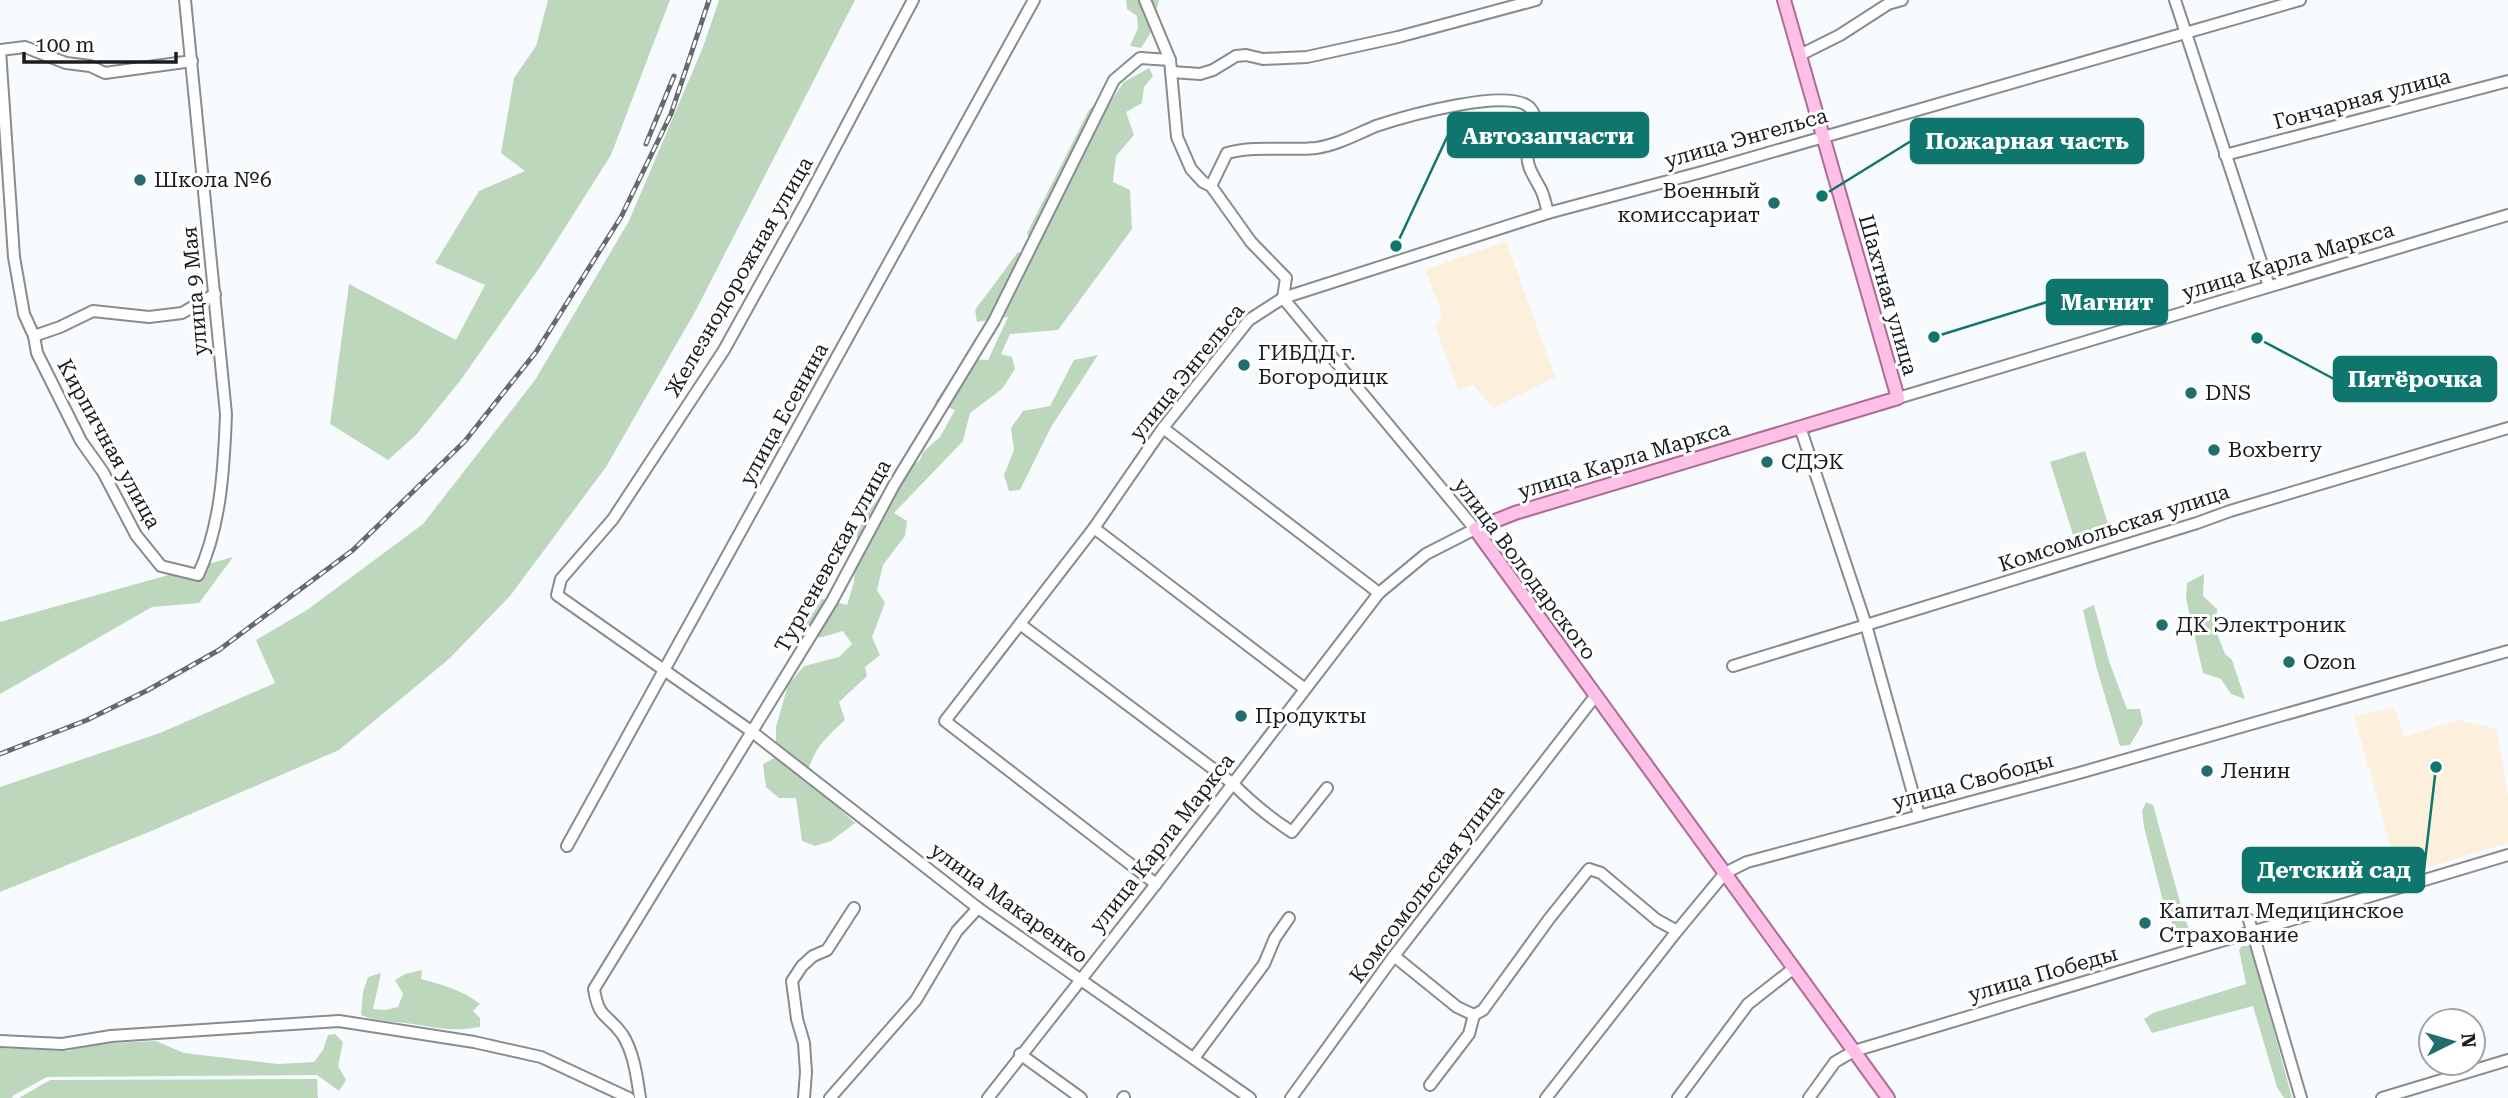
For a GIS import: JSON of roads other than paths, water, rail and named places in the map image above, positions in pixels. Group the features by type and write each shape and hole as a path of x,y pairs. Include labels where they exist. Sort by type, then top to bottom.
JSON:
{"main road":[{"name":"Шахтная улица","path":"1784,0 1898,398"},
{"name":"улица Карла Маркса","path":"1475,529 1515,513 1898,398"},
{"name":"улица Володарского","path":"1475,529 1888,1098"}],"street":[{"name":"улица 9 Мая","path":"185,0 226,415 224,466 207,556 198,575"},
{"name":"Железнодорожная улица","path":"557,595 561,579 613,519 724,350 806,202 912,0"},
{"name":"улица Есенина","path":"567,846 1034,0"},
{"name":"улица Володарского","path":"1145,0 1171,66 1177,137 1191,169 1210,186 1251,242 1286,278 1283,298 1475,529"},
{"name":"Тургеневская улица","path":"640,1098 635,1067 623,1035 597,1009 594,989 832,601 894,485 994,321 1114,80 1140,58 1200,74 1213,70 1236,56 1263,59 1307,57 1398,37 1536,0"},
{"path":"1800,55 1840,35 1888,4 1902,0"},
{"path":"2175,0 2269,286"},
{"name":"улица Энгельса","path":"1156,884 945,721 1094,528 1163,428 1249,320 1283,298 1548,213 1702,172 2300,0"},
{"path":"0,50 25,47 66,63 90,66 105,73 192,61"},
{"name":"Кирпичная улица","path":"0,50 14,257 24,314 34,336 37,353 81,441 103,472 136,535 160,566 198,575"},
{"name":"Гончарная улица","path":"2225,155 2508,81"},
{"path":"1210,186 1227,153 1264,147 1316,148 1378,126 1462,103 1507,99 1522,101 1535,115 1536,126 1527,155 1530,169 1544,194 1548,213"},
{"name":"улица Карла Маркса","path":"1898,398 2508,215"},
{"path":"34,336 93,311 149,317 182,313 215,294"},
{"path":"1163,428 1379,593"},
{"path":"1800,428 1866,625 1919,815"},
{"name":"Комсомольская улица","path":"1733,666 2230,511 2508,428"},
{"path":"1094,528 1305,689"},
{"name":"улица Карла Маркса","path":"988,1098 1379,593 1426,554 1475,529"},
{"name":"улица Макаренко","path":"557,595 751,731 978,908 1250,1098"},
{"path":"1020,624 1232,783 1251,802 1292,832 1327,788"},
{"name":"улица Свободы","path":"1546,1098 1725,873 1747,862 2079,773 2508,651"},
{"name":"Комсомольская улица","path":"1291,1098 1394,956 1596,695"},
{"name":"улица Победы","path":"1809,1098 1835,1062 1854,1051 2251,925 2508,855"},
{"path":"1430,1085 1469,1034 1474,1015 1483,1010 1589,869 1601,873 1657,920 1677,931"},
{"path":"804,1098 804,1043 797,1019 792,981 802,965 827,950 854,908"},
{"path":"830,1098 916,1000 957,931 978,908"},
{"path":"1194,1058 1264,964 1275,938 1289,918"},
{"path":"2251,925 2301,1098"},
{"path":"1394,956 1457,1007 1474,1015"},
{"path":"1678,1098 1748,1004 1794,968"},
{"path":"0,1041 62,1044 111,1036 339,1021 474,1042 541,1056 629,1098"},
{"path":"1020,1054 1081,1098"},
{"path":"2382,1098 2508,1060"}],"railway":[{"path":"0,754 87,720 219,650 353,550 465,441 536,352 621,217 671,114 709,0"},
{"path":"646,144 674,76"}],"place":[{"name":"Школа №6","path":"140,180"},
{"name":"Пожарная часть","path":"1822,196"},
{"name":"Военный комиссариат","path":"1774,203"},
{"name":"Автозапчасти","path":"1396,246"},
{"name":"Магнит","path":"1934,337"},
{"name":"Пятёрочка","path":"2257,338"},
{"name":"ГИБДД г. Богородицк","path":"1244,365"},
{"name":"DNS","path":"2191,393"},
{"name":"Boxberry","path":"2214,450"},
{"name":"СДЭК","path":"1767,462"},
{"name":"ДК Электроник","path":"2162,625"},
{"name":"Ozon","path":"2289,662"},
{"name":"Продукты","path":"1241,716"},
{"name":"Детский сад","path":"2436,767"},
{"name":"Ленин","path":"2207,771"},
{"name":"Капитал Медицинское Страхование","path":"2145,923"}]}
